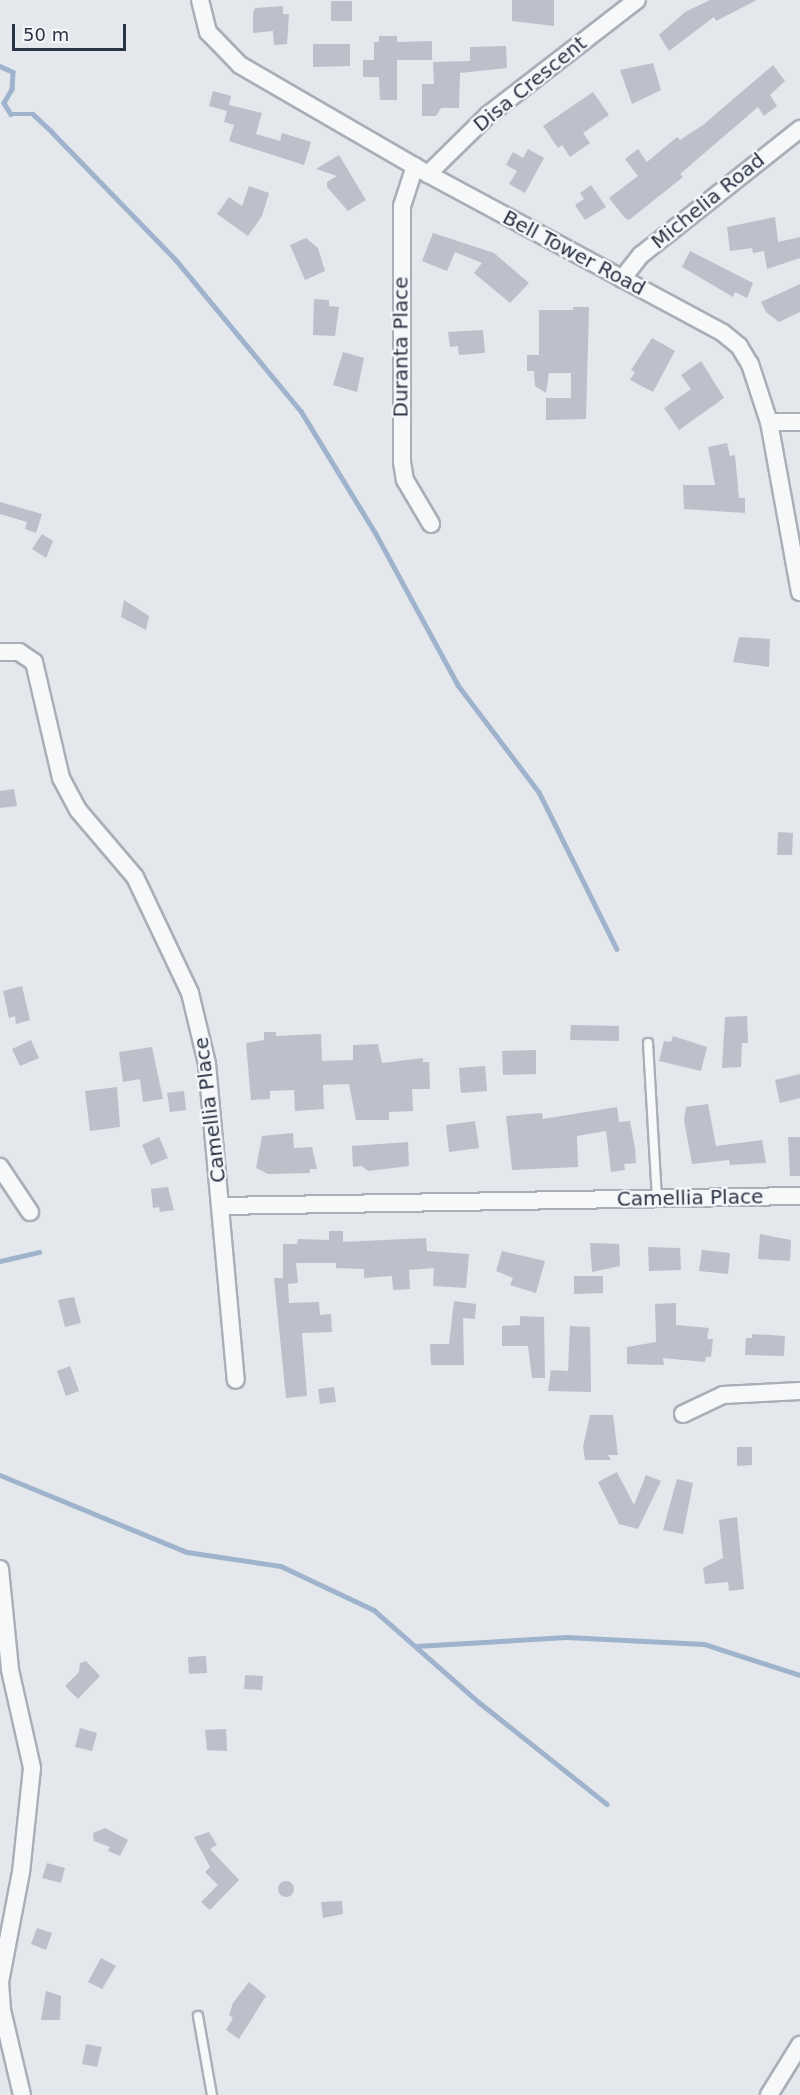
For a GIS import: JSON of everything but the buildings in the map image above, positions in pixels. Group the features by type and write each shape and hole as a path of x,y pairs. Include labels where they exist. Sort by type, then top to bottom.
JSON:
{"street":[{"name":"Disa Crescent","path":"422,170 488,115 637,0"},
{"name":"Bell Tower Road","path":"201,8 221,49 240,65 422,170 723,333 739,346 750,364 769,422 800,592"},
{"name":"Michelia Road","path":"622,279 641,255 800,129"},
{"name":"Duranta Place","path":"422,170 402,206 402,462 405,480 431,524"},
{"path":"769,422 800,422"},
{"name":"Camellia Place","path":"0,652 19,652 34,662 64,786 78,810 135,877 190,993 207,1064 236,1380"},
{"path":"0,1167 30,1212"},
{"name":"Camellia Place","path":"220,1206 800,1196"},
{"path":"683,1414 723,1395 800,1391"},
{"path":"0,1569 10,1670 32,1768 21,1872 0,1982 2,2010 22,2095"},
{"path":"769,2095 800,2045"}],"lane":[{"path":"648,1043 657,1198"},
{"path":"198,2016 212,2095"}],"waterway":[{"path":"0,66 13,72 12,89 4,103 11,114 33,114 52,132 176,260 301,411 375,532 458,685 539,792 617,949"},
{"path":"0,1261 39,1252"},
{"path":"0,1475 187,1552 281,1566 374,1610 480,1703 607,1804"},
{"path":"416,1646 566,1637 704,1644 800,1675"}]}
